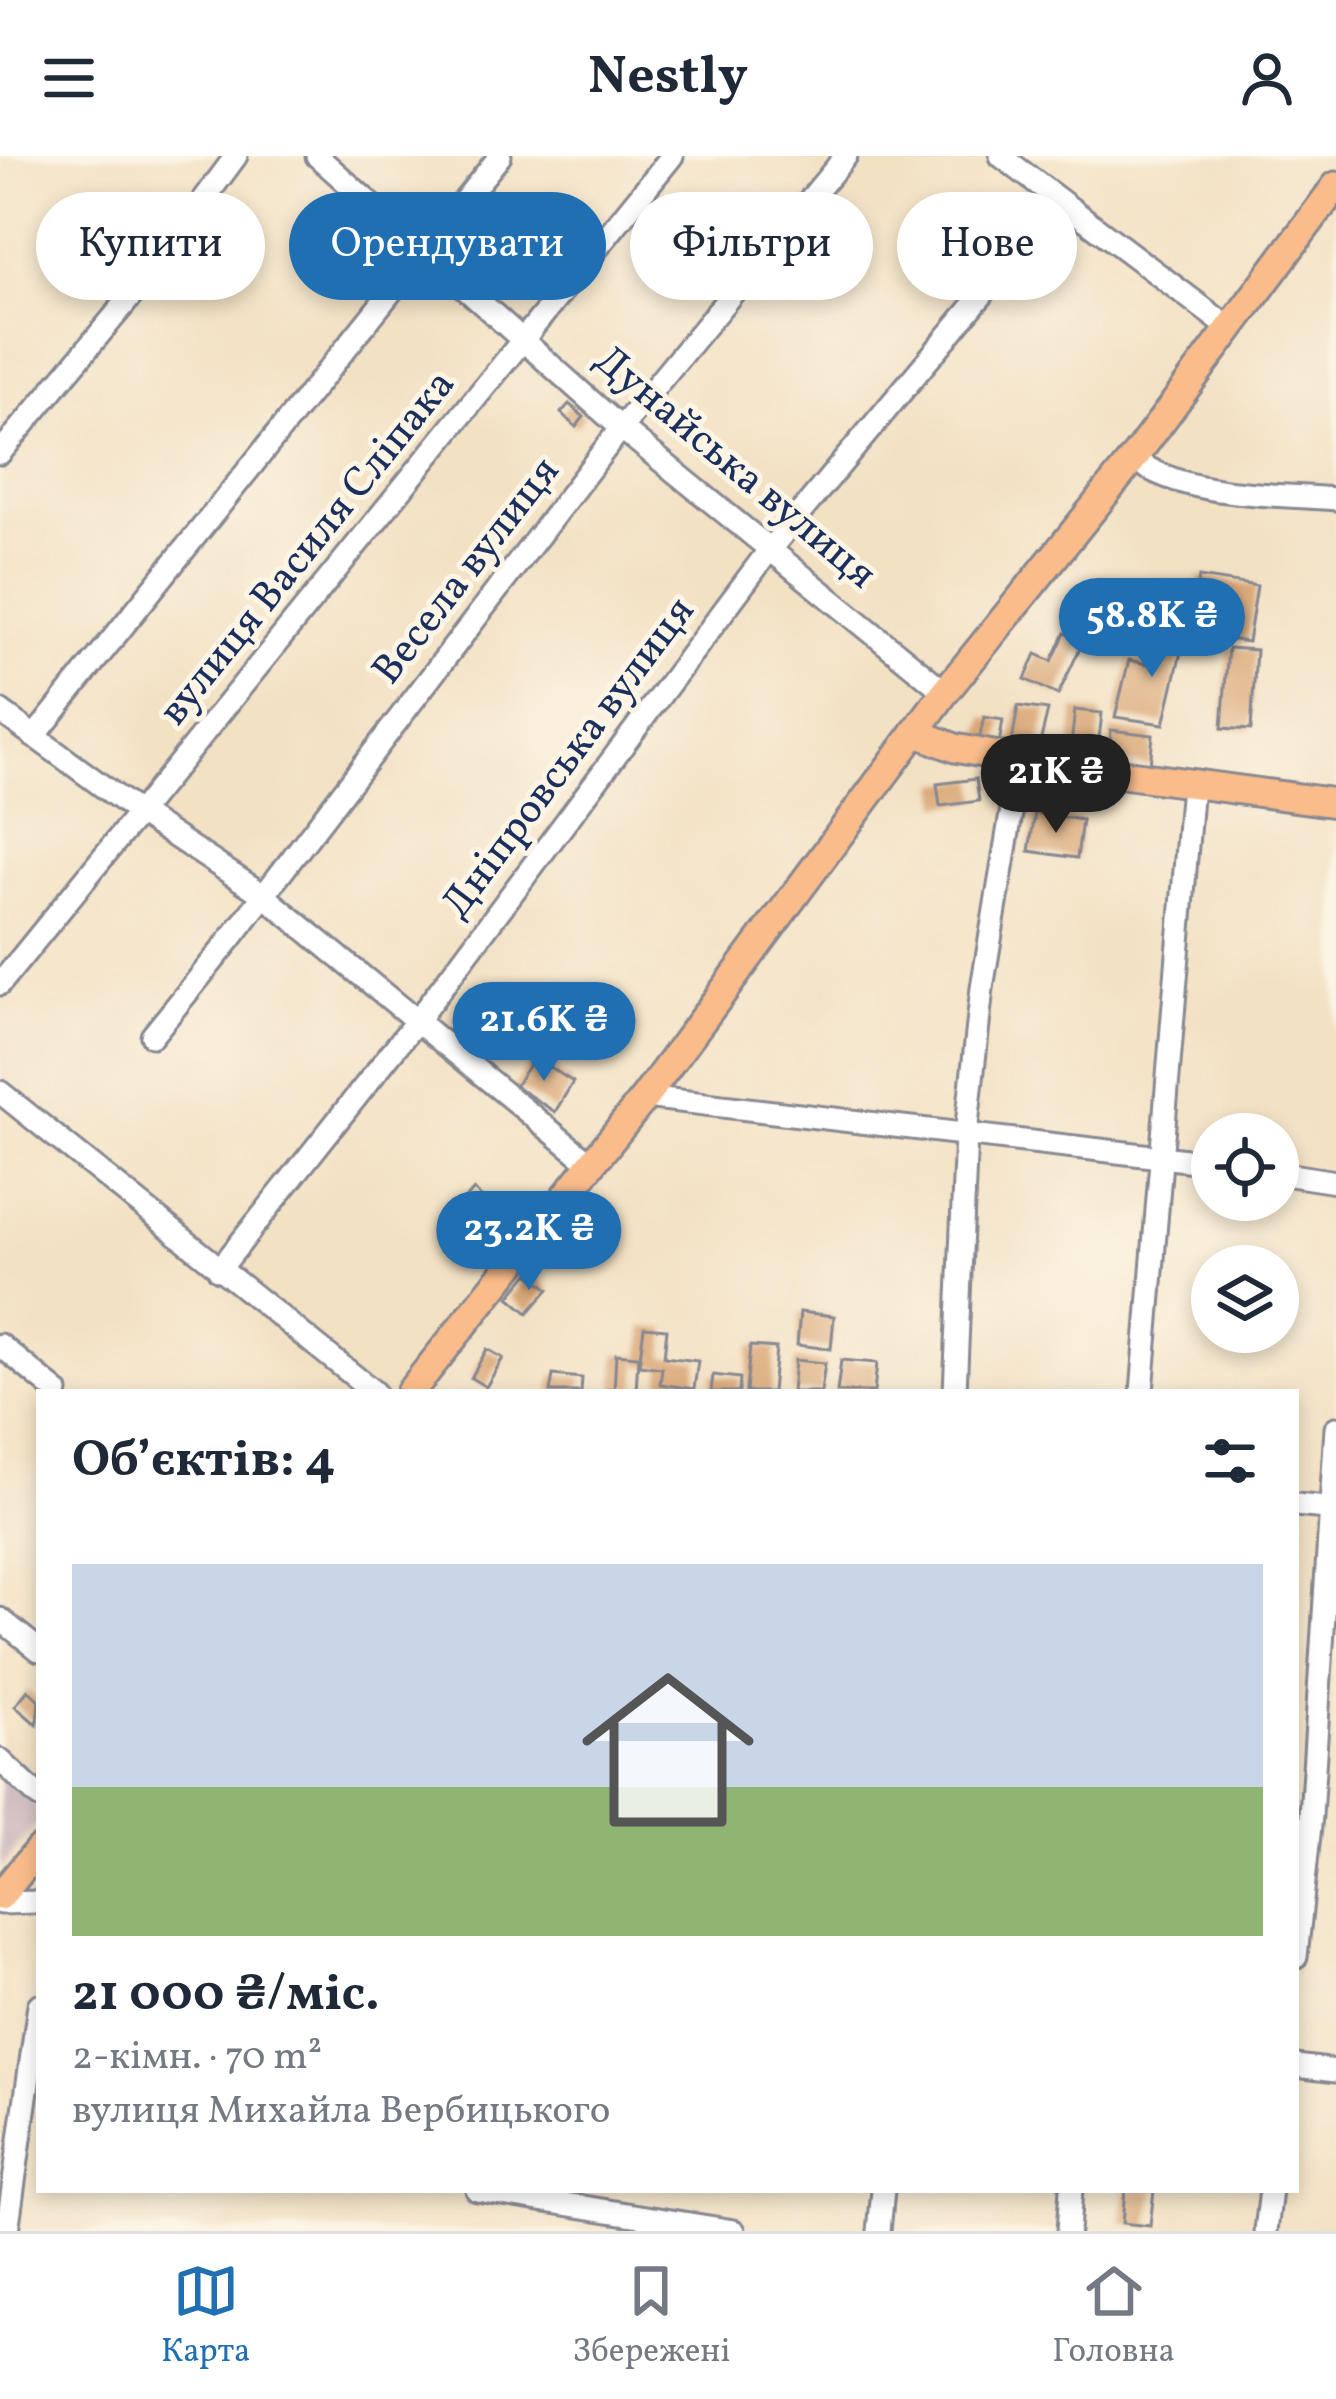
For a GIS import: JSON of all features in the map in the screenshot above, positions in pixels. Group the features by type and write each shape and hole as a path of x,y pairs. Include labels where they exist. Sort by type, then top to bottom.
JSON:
{"main road":[{"path":"415,1389 645,1097 945,692 1133,459 1336,186"},
{"path":"915,732 956,748 1020,760 1336,803"},
{"path":"0,1900 36,1853"}],"street":[{"path":"0,453 143,282 236,156"},
{"name":"Дунайська вулиця","path":"317,156 357,192"},
{"path":"472,192 500,156"},
{"name":"вулиця Василя Сліпака","path":"0,984 672,156"},
{"name":"Весела вулиця","path":"152,1036 622,428 846,156"},
{"path":"1001,156 1232,330"},
{"path":"34,737 385,300"},
{"name":"Дунайська вулиця","path":"479,300 622,428 945,692"},
{"name":"Дніпровська вулиця","path":"218,1270 418,1019 770,549 978,300"},
{"path":"1133,459 1155,475 1194,486 1336,499"},
{"path":"3,721 34,737 262,894 591,1164"},
{"path":"955,1389 966,1134 982,988 1020,760"},
{"path":"1142,1389 1192,784"},
{"path":"0,1092 370,1389"},
{"path":"645,1097 1191,1160"},
{"path":"1299,1176 1336,1182"},
{"path":"0,1345 53,1389"},
{"path":"1299,1929 1311,1816 1336,1428"},
{"path":"1299,1504 1332,1508"},
{"path":"0,1619 36,1648"},
{"path":"0,1760 36,1794"},
{"path":"1311,1816 1336,1813"},
{"path":"0,1900 36,1902"},
{"path":"7,2231 30,2119 36,2043"},
{"path":"1299,2066 1336,2071"},
{"path":"496,2193 734,2231"},
{"path":"879,2231 884,2193"},
{"path":"1067,2231 1071,2193"},
{"path":"1266,2231 1271,2193"}],"shaded area":[{"path":"0,1775 36,1805 36,1824 0,1869"}],"building":[{"path":"569,404 584,417 576,427 561,413"},
{"path":"1199,577 1257,586 1248,642 1190,633"},
{"path":"1155,628 1185,635 1164,724 1115,717 1129,660 1146,664"},
{"path":"1065,633 1083,642 1058,695 1025,679 1036,654 1052,661"},
{"path":"1228,648 1256,650 1251,730 1222,728"},
{"path":"1018,706 1048,710 1039,747 1012,743"},
{"path":"1075,710 1102,713 1097,756 1070,753"},
{"path":"984,717 1003,720 999,744 979,741"},
{"path":"1111,730 1153,735 1150,766 1108,761"},
{"path":"976,779 979,801 940,806 937,784"},
{"path":"1035,813 1082,820 1077,858 1029,851"},
{"path":"534,1057 573,1082 555,1112 515,1086"},
{"path":"474,1190 492,1208 475,1226 457,1208"},
{"path":"454,1215 474,1231 453,1256 434,1240"},
{"path":"529,1273 549,1289 528,1313 509,1297"},
{"path":"800,1312 834,1316 831,1349 797,1345"},
{"path":"644,1327 667,1329 664,1357 698,1361 694,1389 660,1384 662,1368 639,1365"},
{"path":"750,1346 776,1348 772,1389 746,1389"},
{"path":"487,1349 503,1358 486,1387 471,1378"},
{"path":"616,1354 638,1356 636,1389 614,1389"},
{"path":"795,1360 825,1363 821,1389 792,1389"},
{"path":"841,1360 877,1363 874,1389 837,1389"},
{"path":"553,1375 582,1378 581,1389 551,1389"},
{"path":"713,1375 740,1378 739,1389 711,1389"},
{"path":"28,1690 36,1697 36,1724 15,1706"},
{"path":"1125,2193 1154,2193 1150,2226 1122,2223"}]}
